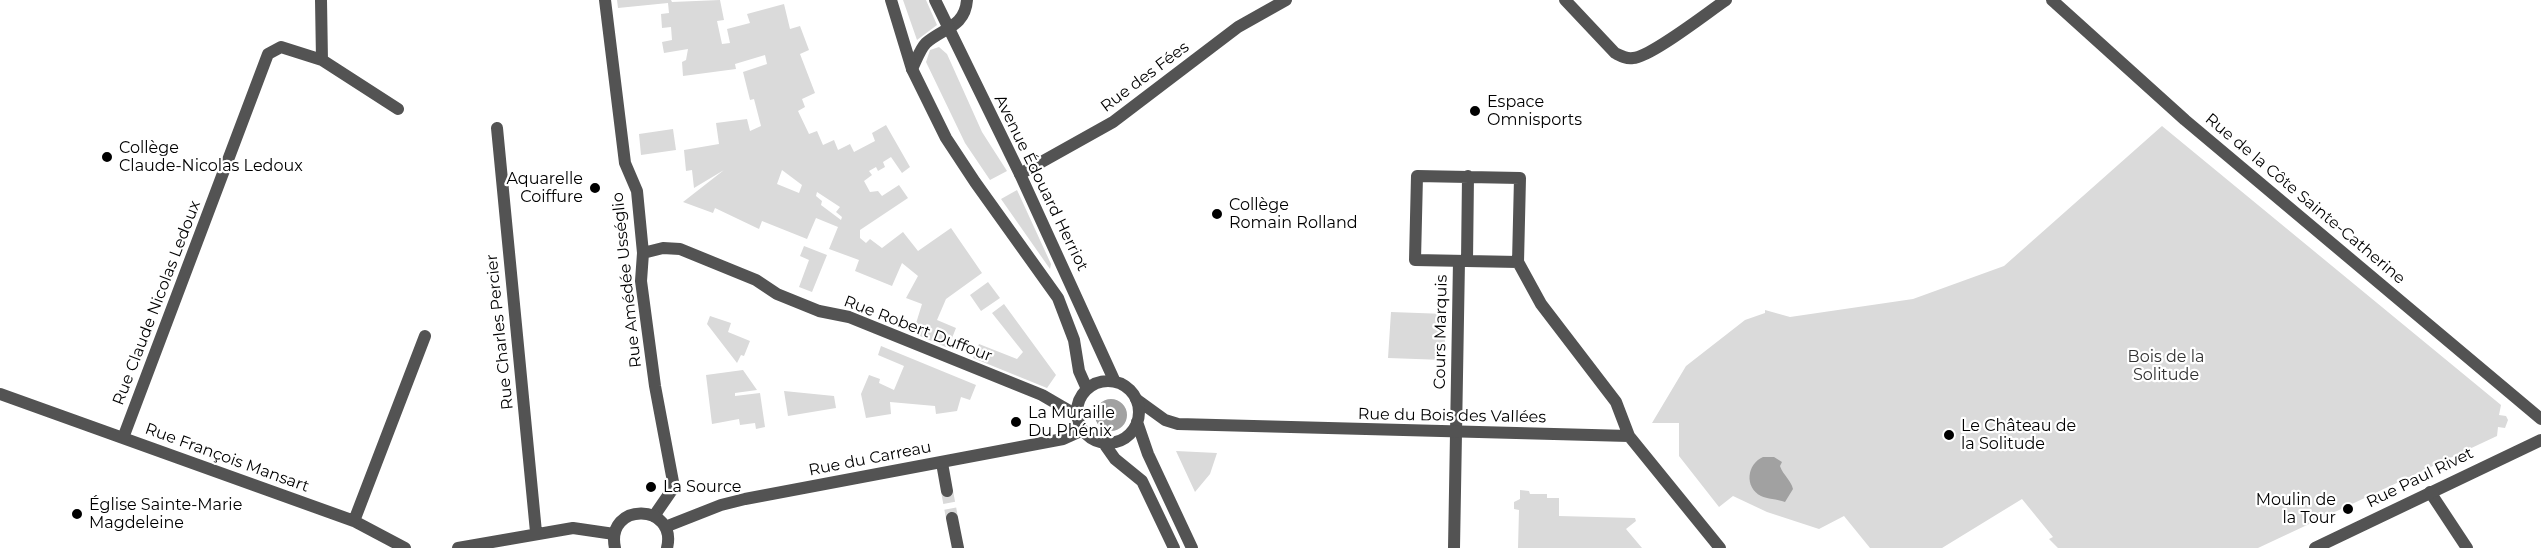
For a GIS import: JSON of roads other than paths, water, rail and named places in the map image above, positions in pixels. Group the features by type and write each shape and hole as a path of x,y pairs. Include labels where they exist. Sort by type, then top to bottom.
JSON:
{"street":[{"path":"321,0 322,60 398,109"},
{"name":"Rue Amédée Usséglio","path":"604,0 625,163 637,190 643,253 642,281 654,386 674,487 654,516"},
{"path":"891,0 912,69 946,138 1058,298 1074,340 1079,371 1087,389"},
{"name":"Avenue Édouard Herriot","path":"935,0 1020,174 1115,382"},
{"path":"912,69 925,44 960,21 966,10 967,0"},
{"name":"Rue des Fées","path":"1020,174 1113,122 1238,27 1286,0"},
{"path":"1565,0 1615,53 1623,58 1632,59 1648,53 1726,0"},
{"name":"Rue de la Côte Sainte-Catherine","path":"2052,0 2185,120 2541,419"},
{"name":"Rue Claude Nicolas Ledoux","path":"123,438 268,54 281,46 322,60"},
{"name":"Rue Charles Percier","path":"497,128 536,532"},
{"path":"1518,262 1415,260 1417,176 1520,178 1518,262 1541,304 1616,402 1629,436 1720,548"},
{"name":"Cours Marquis","path":"1454,548 1456,433 1468,176"},
{"name":"Rue Robert Duffour","path":"643,253 663,248 680,249 756,280 777,294 819,311 849,317 1042,395 1078,416"},
{"path":"354,522 425,336"},
{"path":"1137,422 1127,436 1112,442 1103,442 1089,436 1083,430 1078,416 1081,397 1087,389 1105,381 1115,382 1131,391 1137,399 1139,407 1137,422 1148,454 1192,548"},
{"name":"Rue François Mansart","path":"0,394 354,522 405,548"},
{"name":"Rue du Bois des Vallées","path":"1137,399 1165,420 1178,424 1629,436"},
{"name":"Rue du Carreau","path":"665,527 721,505 745,499 1063,439 1083,430"},
{"name":"Rue Paul Rivet","path":"2315,548 2541,440"},
{"path":"1103,442 1115,459 1142,481 1174,548"},
{"path":"942,462 947,491"},
{"path":"2430,492 2467,548"},
{"path":"615,548 614,534 617,526 630,515 638,513 654,516 665,527 668,535 667,548"},
{"path":"952,518 958,548"},
{"path":"458,548 491,545 536,532 573,528 614,534"}],"tunnel":[{"path":"947,491 952,518"}],"place":[{"name":"Espace Omnisports","path":"1475,111"},
{"name":"Collège Claude-Nicolas Ledoux","path":"107,157"},
{"name":"Aquarelle Coiffure","path":"595,188"},
{"name":"Collège Romain Rolland","path":"1217,214"},
{"name":"La Muraille Du Phénix","path":"1016,422"},
{"name":"Le Château de la Solitude","path":"1949,435"},
{"name":"La Source","path":"651,487"},
{"name":"Moulin de la Tour","path":"2348,509"},
{"name":"Église Sainte-Marie Magdeleine","path":"77,514"}],"park label":[{"name":"Bois de la Solitude","path":"2166,366"}]}
